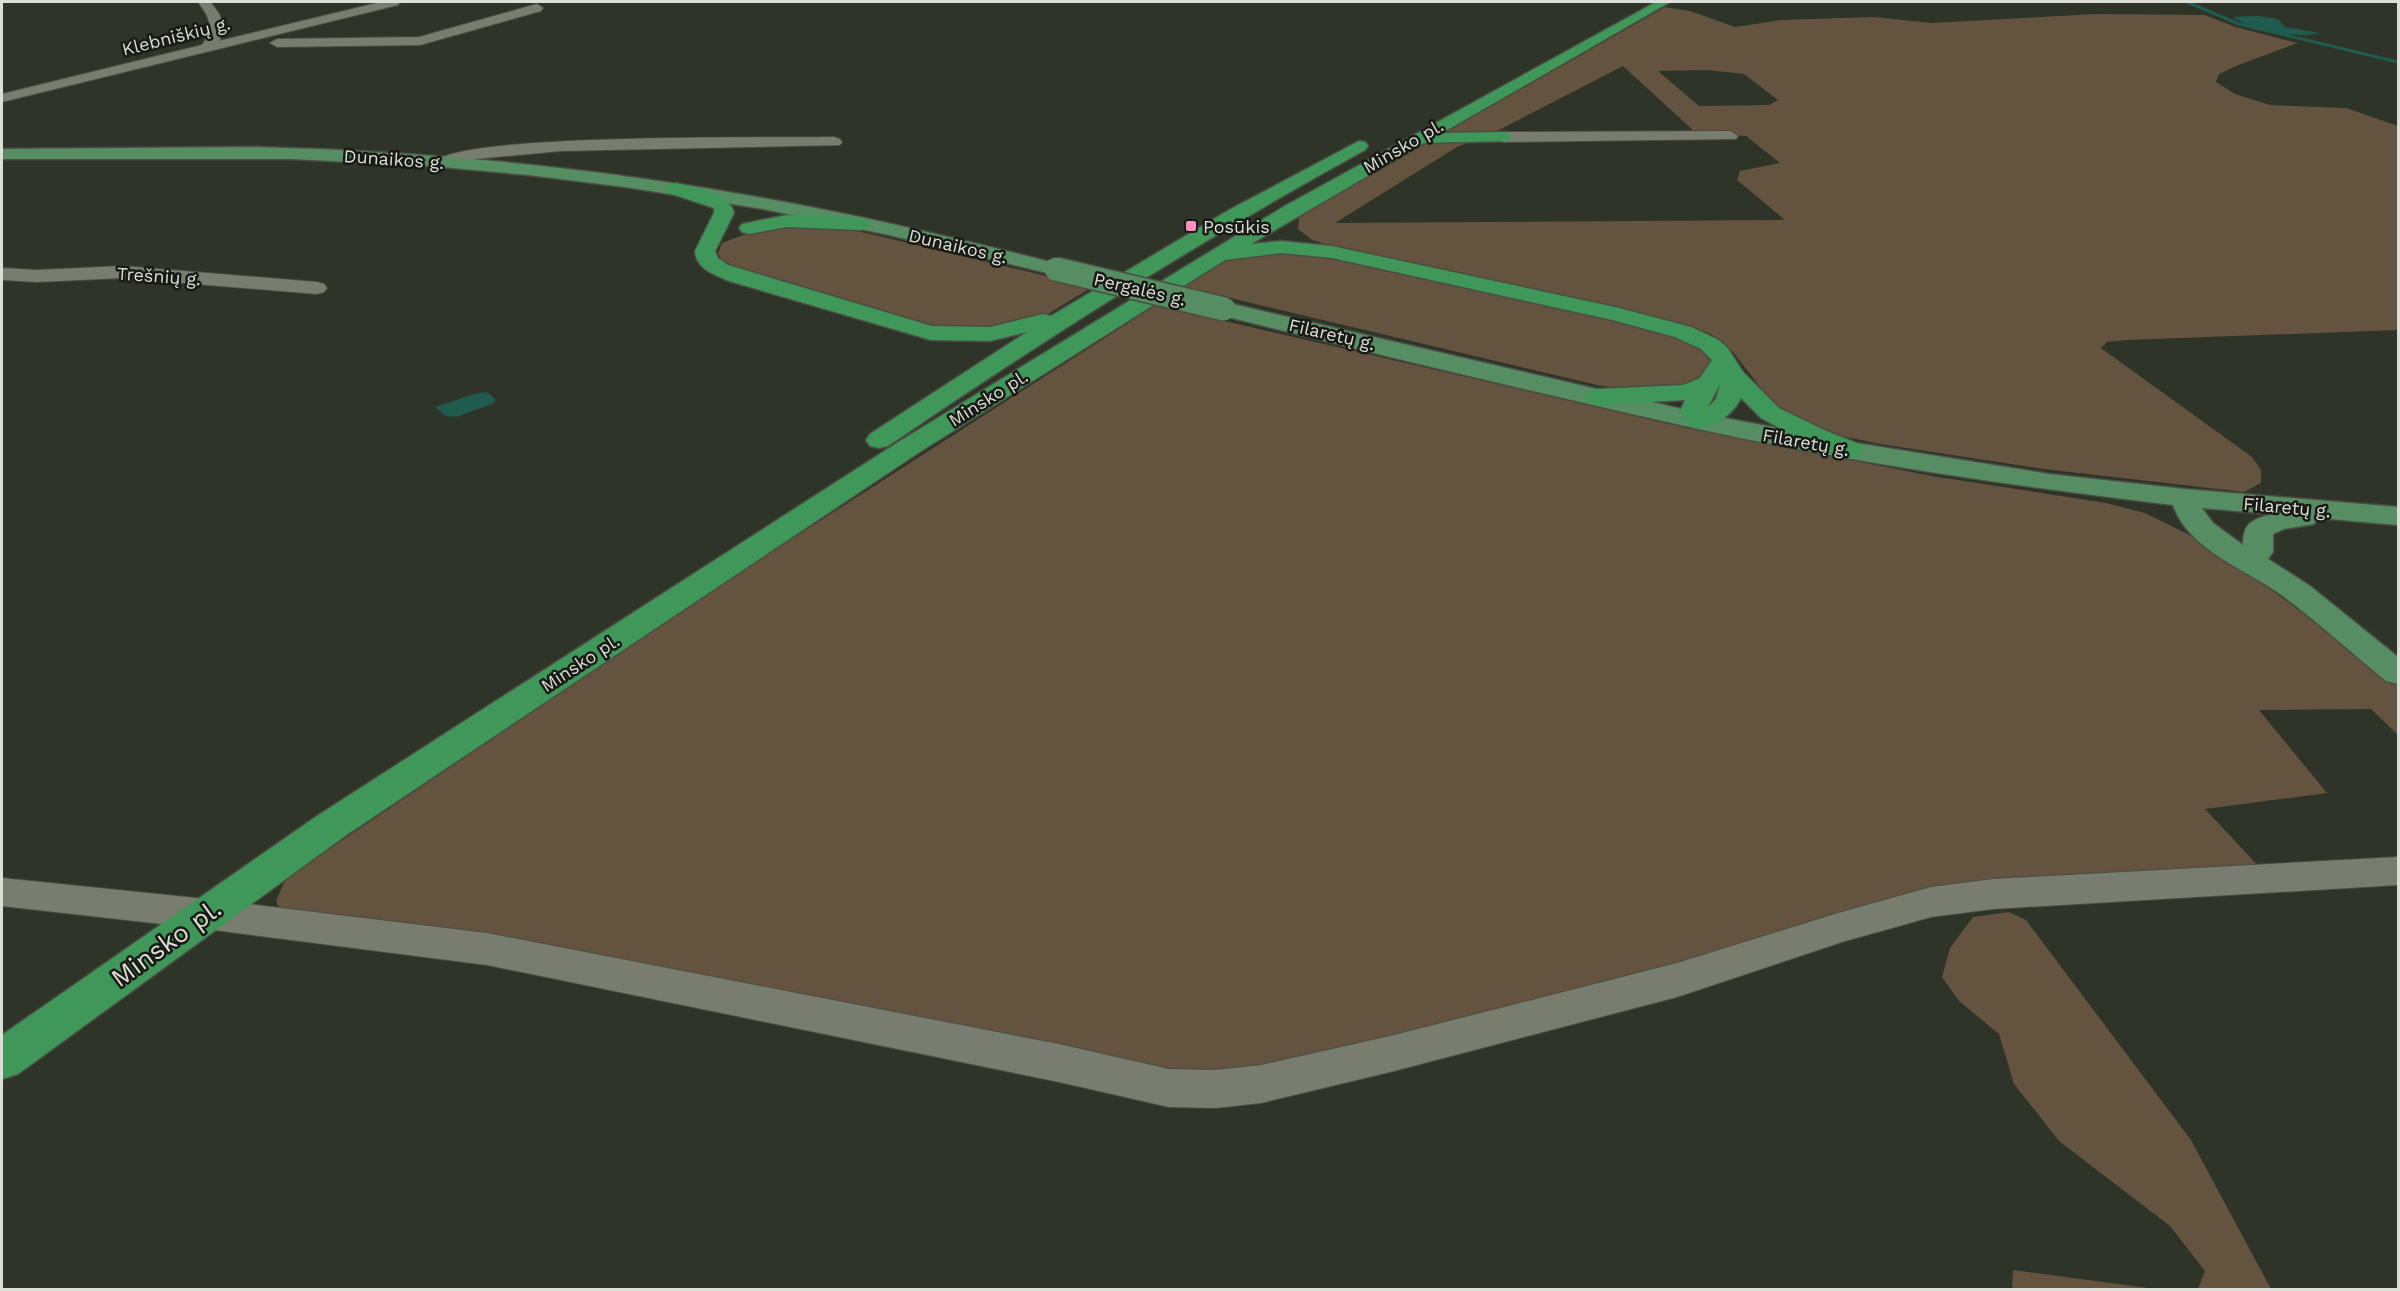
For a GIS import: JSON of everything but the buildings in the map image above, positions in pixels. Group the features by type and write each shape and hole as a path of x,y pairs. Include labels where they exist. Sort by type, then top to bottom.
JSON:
{"highway":[{"name":"Minsko pl.","path":"2,1060 331,826 909,447 1290,211 1664,2"},
{"path":"1461,114 1462,121 1472,129 1503,137"},
{"path":"1416,139 1503,137"},
{"name":"Minsko pl.","path":"331,826 474,718 1072,311 1200,233 1369,141"},
{"path":"676,189 715,201 723,206 724,213 708,243 704,256 707,261 723,271 931,333 973,335 1006,332 1072,311"},
{"path":"708,243 754,214 783,207"},
{"path":"708,243 750,228 776,215 783,207"},
{"path":"1290,211 1288,227 1294,233 1332,252"},
{"path":"750,228 787,221 860,224"},
{"path":"1208,261 1267,248 1332,252 1663,325 1709,344 1759,404 1770,413 1815,436 1850,450"},
{"path":"931,333 947,343 957,358 956,375 943,397"},
{"path":"1729,367 1731,397 1724,408 1700,421 1693,411 1697,400 1708,383 1729,367"},
{"path":"1597,397 1687,392 1708,383"}],"main road":[{"name":"Dunaikos g.","path":"2,154 268,153 444,162 676,189 783,207 1056,269"},
{"name":"Pergalės g.","path":"1056,269 1224,309"},
{"name":"Filaretų g.","path":"1224,309 1700,421 1850,450 2049,482 2185,498 2398,516"},
{"path":"2049,482 2150,510 2218,542 2283,581 2398,674"},
{"path":"2185,498 2193,519 2218,542"},
{"path":"2185,498 2226,524 2258,552 2283,581"},
{"path":"2258,552 2258,530 2266,525 2295,519 2361,514"}],"street":[{"path":"204,2 214,14 219,30 215,45 420,41 537,8"},
{"name":"Klebniškių g.","path":"2,98 394,2"},
{"path":"1503,137 1730,136"},
{"path":"444,162 462,155 561,146 834,142"},
{"name":"Trešnių g.","path":"2,274 37,276 123,272 317,288"},
{"path":"2,892 206,914 487,949 1059,1063 1168,1088 1215,1089 1261,1084 1379,1057 1654,986 1838,928 1931,902 1993,894 2398,871"}],"shaded area":[{"path":"1665,7 1690,11 1735,27 1781,20 1874,17 1931,23 2096,14 2204,15 2236,27 2297,43 2219,74 2216,82 2235,94 2270,105 2346,108 2398,126 2398,330 2127,340 2107,342 2101,348 2252,457 2261,470 2261,483 2244,492 2044,469 1880,444 1827,433 1778,410 1733,352 1711,334 1692,327 1328,245 1312,240 1298,229 1299,217","holes":["1623,66 1696,133 1746,136 1780,163 1740,171 1737,180 1785,220 1335,223 1457,147 1497,131","1708,70 1744,74 1778,100 1769,105 1699,106 1658,71"]},
{"path":"767,226 837,226 1092,287 1048,314 1023,324 1000,329 938,327 747,273 721,259 718,253 722,243"},
{"path":"1255,252 1318,253 1663,331 1699,348 1713,364 1711,372 1693,385 1624,389 1597,385 1184,287 1223,262"},
{"path":"1156,305 1678,426 1932,476 2106,503 2145,513 2204,542 2238,564 2398,686 2398,735 2371,709 2259,710 2327,793 2205,809 2262,870 2001,886 1320,1063 1196,1077 280,909 276,901 286,878 734,576"},
{"path":"2009,912 2026,920 2191,1140 2271,1289 2198,1289 2205,1271 2170,1226 2059,1141 2014,1084 1999,1034 1959,1001 1942,977 1950,948 1973,917"},
{"path":"2013,1270 2156,1289 2015,1289 2012,1287"}],"water":[{"path":"2258,16 2278,19 2285,27 2320,33 2299,35 2263,30 2232,17"},
{"path":"487,392 496,400 492,404 456,417 446,416 435,407 474,394"}],"waterway":[{"path":"2187,2 2239,24 2398,62"}],"place":[{"name":"Posūkis","path":"1191,226"}]}
